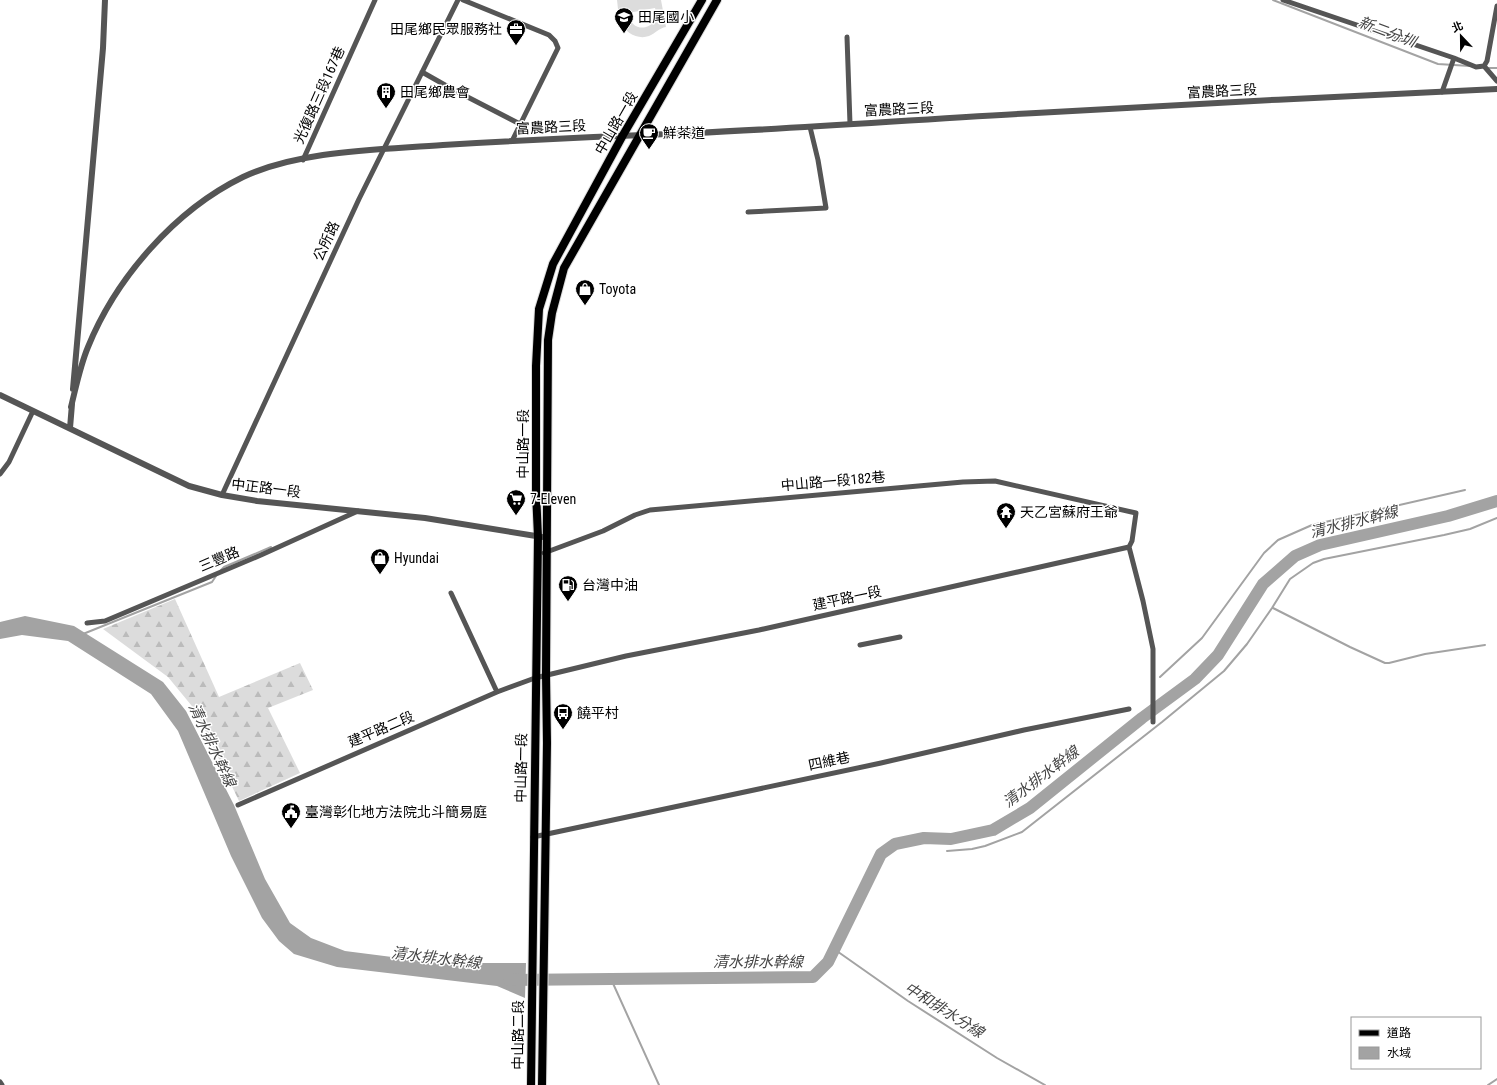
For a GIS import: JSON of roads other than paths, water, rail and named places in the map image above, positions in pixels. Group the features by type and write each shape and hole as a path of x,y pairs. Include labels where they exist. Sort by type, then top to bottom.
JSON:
{"main road":[{"name":"中山路一段","path":"532,953 538,536 536,492 536,366 539,309 553,264 623,135 702,0"},
{"name":"中山路一段","path":"544,952 547,743 548,340 552,313 564,268 717,0"},
{"name":"中山路二段","path":"542,1085 544,952"},
{"name":"中山路二段","path":"531,1085 532,953"}],"street":[{"path":"70,428 102,61 105,0"},
{"name":"光復路三段167巷","path":"71,407 88,348 104,316 132,270 165,233 204,200 243,177 277,164 303,160 375,0"},
{"name":"公所路","path":"222,495 359,199 458,0"},
{"path":"463,0 549,35 555,41 558,48 512,141"},
{"path":"1283,0 1454,58 1476,67 1484,66"},
{"path":"1484,66 1487,61 1497,6"},
{"path":"847,37 850,124"},
{"path":"1442,92 1454,58"},
{"path":"1484,66 1497,81"},
{"path":"422,72 520,124"},
{"name":"富農路三段","path":"303,160 330,155 384,149 512,141 810,127 1098,109 1497,89"},
{"path":"748,212 826,208 818,160 810,127"},
{"path":"76,346 82,350 88,348"},
{"name":"中正路一段","path":"0,396 33,410 189,486 222,495 257,501 425,518 548,538"},
{"path":"0,474 9,462 33,410"},
{"name":"中山路一段182巷","path":"537,553 547,552 604,531 635,515 650,510 963,482 995,481 1136,512 1132,541 1129,547"},
{"name":"三豐路","path":"87,623 104,621 261,555 358,511"},
{"path":"1129,547 1153,649 1153,722"},
{"name":"建平路一段","path":"535,678 626,656 759,630 1129,547"},
{"path":"451,593 497,692"},
{"path":"860,645 900,637"},
{"name":"建平路二段","path":"238,805 497,692 535,678"},
{"name":"四維巷","path":"533,837 881,763 1024,730 1129,709"}],"water":[{"path":"25,616 74,626 163,682 186,711 234,805 265,879 290,923 311,938 345,951 439,963 526,963 525,998 497,986 337,967 294,954 279,941 262,918 231,856 178,731 151,694 68,641 22,635 0,639 0,622"}],"waterway":[{"name":"新二分圳","path":"1273,0 1438,64 1470,66"},
{"name":"新二分圳","path":"1486,68 1497,68"},
{"path":"1160,677 1202,638 1264,553 1278,540 1312,525 1465,490"},
{"name":"清水排水幹線","path":"509,980 813,977 828,962 881,854 895,844 924,838 951,839 993,830 1030,808 1142,718 1195,679 1218,655 1263,584 1295,556 1320,545 1448,516 1497,501"},
{"path":"947,851 972,849 985,846 1022,832 1162,722 1224,671 1247,644 1290,579 1313,563 1324,559 1470,529 1497,518"},
{"path":"221,570 224,567 271,547"},
{"path":"83,634 212,582 216,576"},
{"path":"1273,608 1385,663 1425,654 1485,645"},
{"name":"中和排水分線","path":"834,949 908,1001 997,1058 1045,1085"},
{"path":"611,979 659,1085"},
{"path":"1488,1085 1497,1079"}],"place":[{"name":"田尾國小","path":"624,34"},
{"name":"田尾鄉民眾服務社","path":"516,46"},
{"name":"田尾鄉農會","path":"386,109"},
{"name":"鮮茶道","path":"649,150"},
{"name":"Toyota","path":"585,306"},
{"name":"7-Eleven","path":"516,516"},
{"name":"天乙宮蘇府王爺","path":"1006,529"},
{"name":"Hyundai","path":"380,575"},
{"name":"台灣中油","path":"568,602"},
{"name":"饒平村","path":"563,730"},
{"name":"臺灣彰化地方法院北斗簡易庭","path":"291,829"}]}
